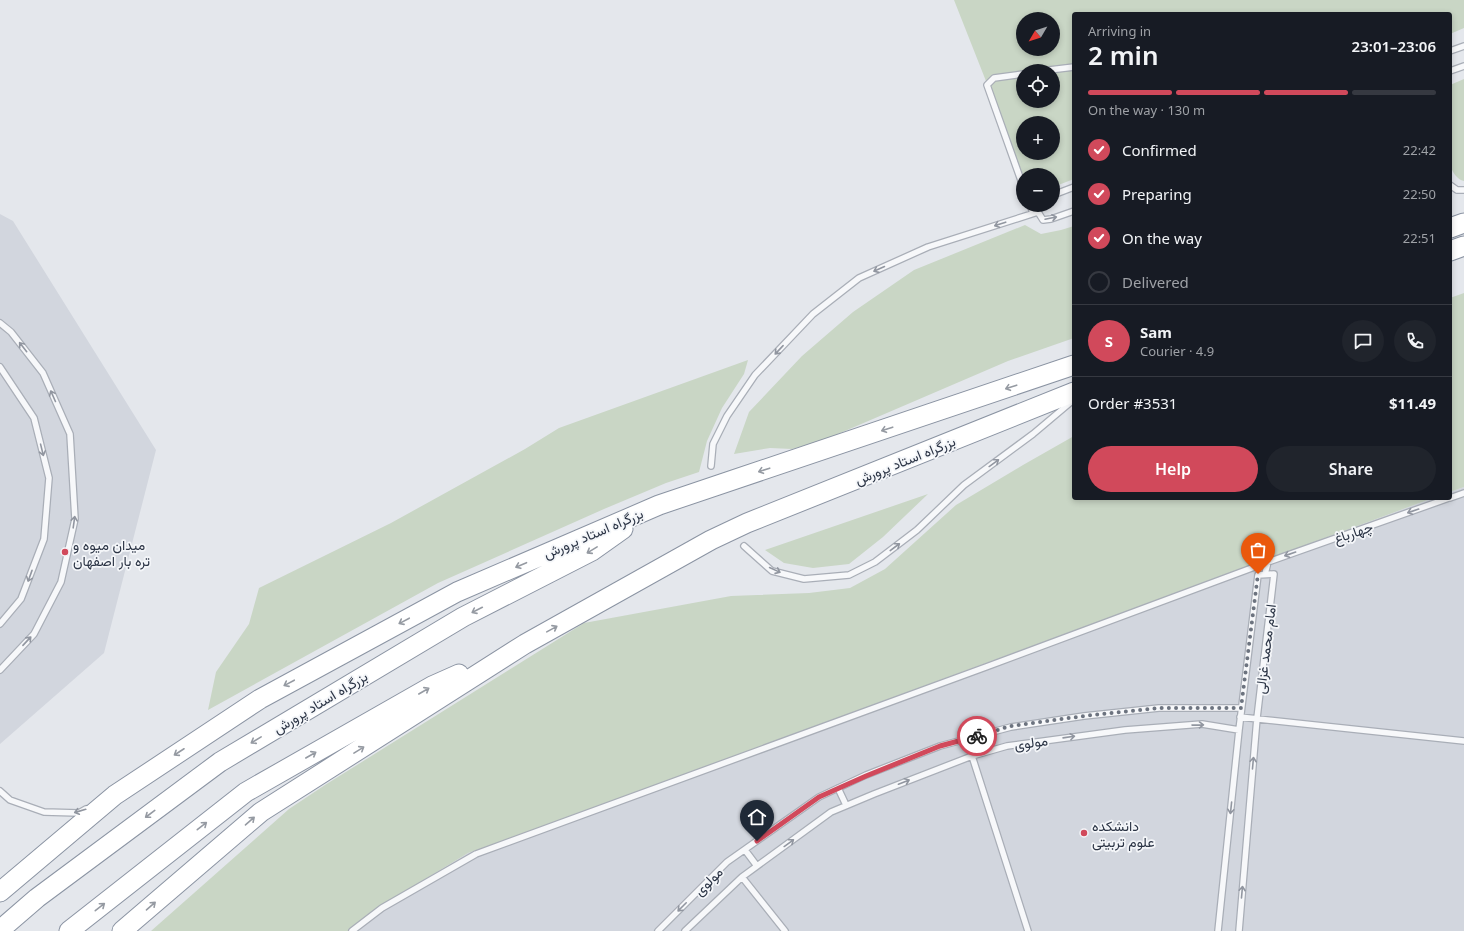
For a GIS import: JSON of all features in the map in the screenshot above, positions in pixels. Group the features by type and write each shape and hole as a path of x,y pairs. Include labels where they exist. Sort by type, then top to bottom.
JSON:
{"highway":[{"path":"1452,227 1464,223"},
{"path":"1452,250 1464,246"},
{"name":"بزرگراه استاد پرورش","path":"0,892 115,795 260,699 457,592 659,505 1042,377 1071,363"},
{"name":"بزرگراه استاد پرورش","path":"122,931 261,812 525,644 712,540 747,523 1072,393"},
{"name":"بزرگراه استاد پرورش","path":"0,930 38,898 220,762 463,617 592,551 659,505"},
{"name":"بزرگراه استاد پرورش","path":"69,931 246,792 432,686 525,644"}],"lane":[{"path":"1452,50 1464,46"},
{"path":"1452,70 1464,66"},
{"path":"1060,69 1072,67"},
{"path":"1016,75 994,78 987,85 1017,168"},
{"path":"1452,186 1457,190 1464,190"},
{"path":"1060,192 1072,188"},
{"path":"711,466 714,444 727,416 755,375 813,314 860,278 928,247 1035,212 1043,220 1051,219 1072,212"},
{"path":"0,323 11,332 43,373 70,434 75,519 61,582 34,634 0,670"},
{"path":"0,367 34,418 49,478 44,539 21,599 0,624"},
{"path":"744,546 772,571 804,579 849,575 875,562 917,530 964,485 1033,434 1072,401"},
{"name":"چهارباغ","path":"1452,497 1464,493"},
{"name":"چهارباغ","path":"352,931 382,908 476,854 971,673 1268,562 1444,500"},
{"path":"1265,574 1268,562"},
{"name":"امام محمد غزالی","path":"1218,931 1241,708 1258,574 1274,574 1257,718 1239,931"},
{"name":"مولوی","path":"658,931 727,862 819,797 940,746 1011,726 1084,716 1159,708 1241,708"},
{"path":"1240,717 1464,741"},
{"name":"مولوی","path":"685,931 742,877 831,812 972,756 1006,746 1126,730 1202,724 1239,730"},
{"path":"972,756 1028,931"},
{"path":"838,788 846,806"},
{"path":"0,792 10,800 44,812 79,813 115,795"},
{"path":"745,850 757,866"},
{"path":"742,877 785,931"}],"shaded area":[{"name":"میدان میوه و تره بار اصفهان","path":"0,214 13,221 156,450 104,653 0,744"},
{"path":"1464,487 1464,931 349,931 381,906 468,853 513,838 1428,500 1452,500 1452,491"}],"green space":[{"path":"954,0 1464,0 1464,28 1452,33 1452,12 1072,12 1072,180 1060,184 1060,168 1020,168 1017,160 1060,160 1060,116 1016,116 1016,157"},
{"path":"1464,79 1464,181 1457,177 1452,170 1452,84"},
{"path":"1025,225 1041,234 1072,227 1072,339 1008,361 824,440 792,449 770,448 734,454 749,412 802,356 853,312 914,270"},
{"path":"1464,293 1464,487 1452,491 1452,297"},
{"path":"748,360 744,374 722,408 707,441 699,472 666,483 604,509 438,583 208,710 216,672 249,624 259,588 391,523 525,449 559,428"},
{"path":"1072,437 1072,500 1428,500 513,838 468,853 381,906 349,931 151,931 289,809 584,623 731,596 809,593 850,588 885,569 956,505"},
{"path":"928,494 883,537 849,564 813,568 784,563 765,550"}],"way so far":[{"path":"977,736 1011,726 1159,708 1241,708 1258,574"}],"place":[{"name":"میدان میوه و تره بار اصفهان","path":"65,552"},
{"name":"دانشکده علوم تربیتی","path":"1084,833"}],"route":[{"path":"757,841 819,797 940,746 977,736"}]}
